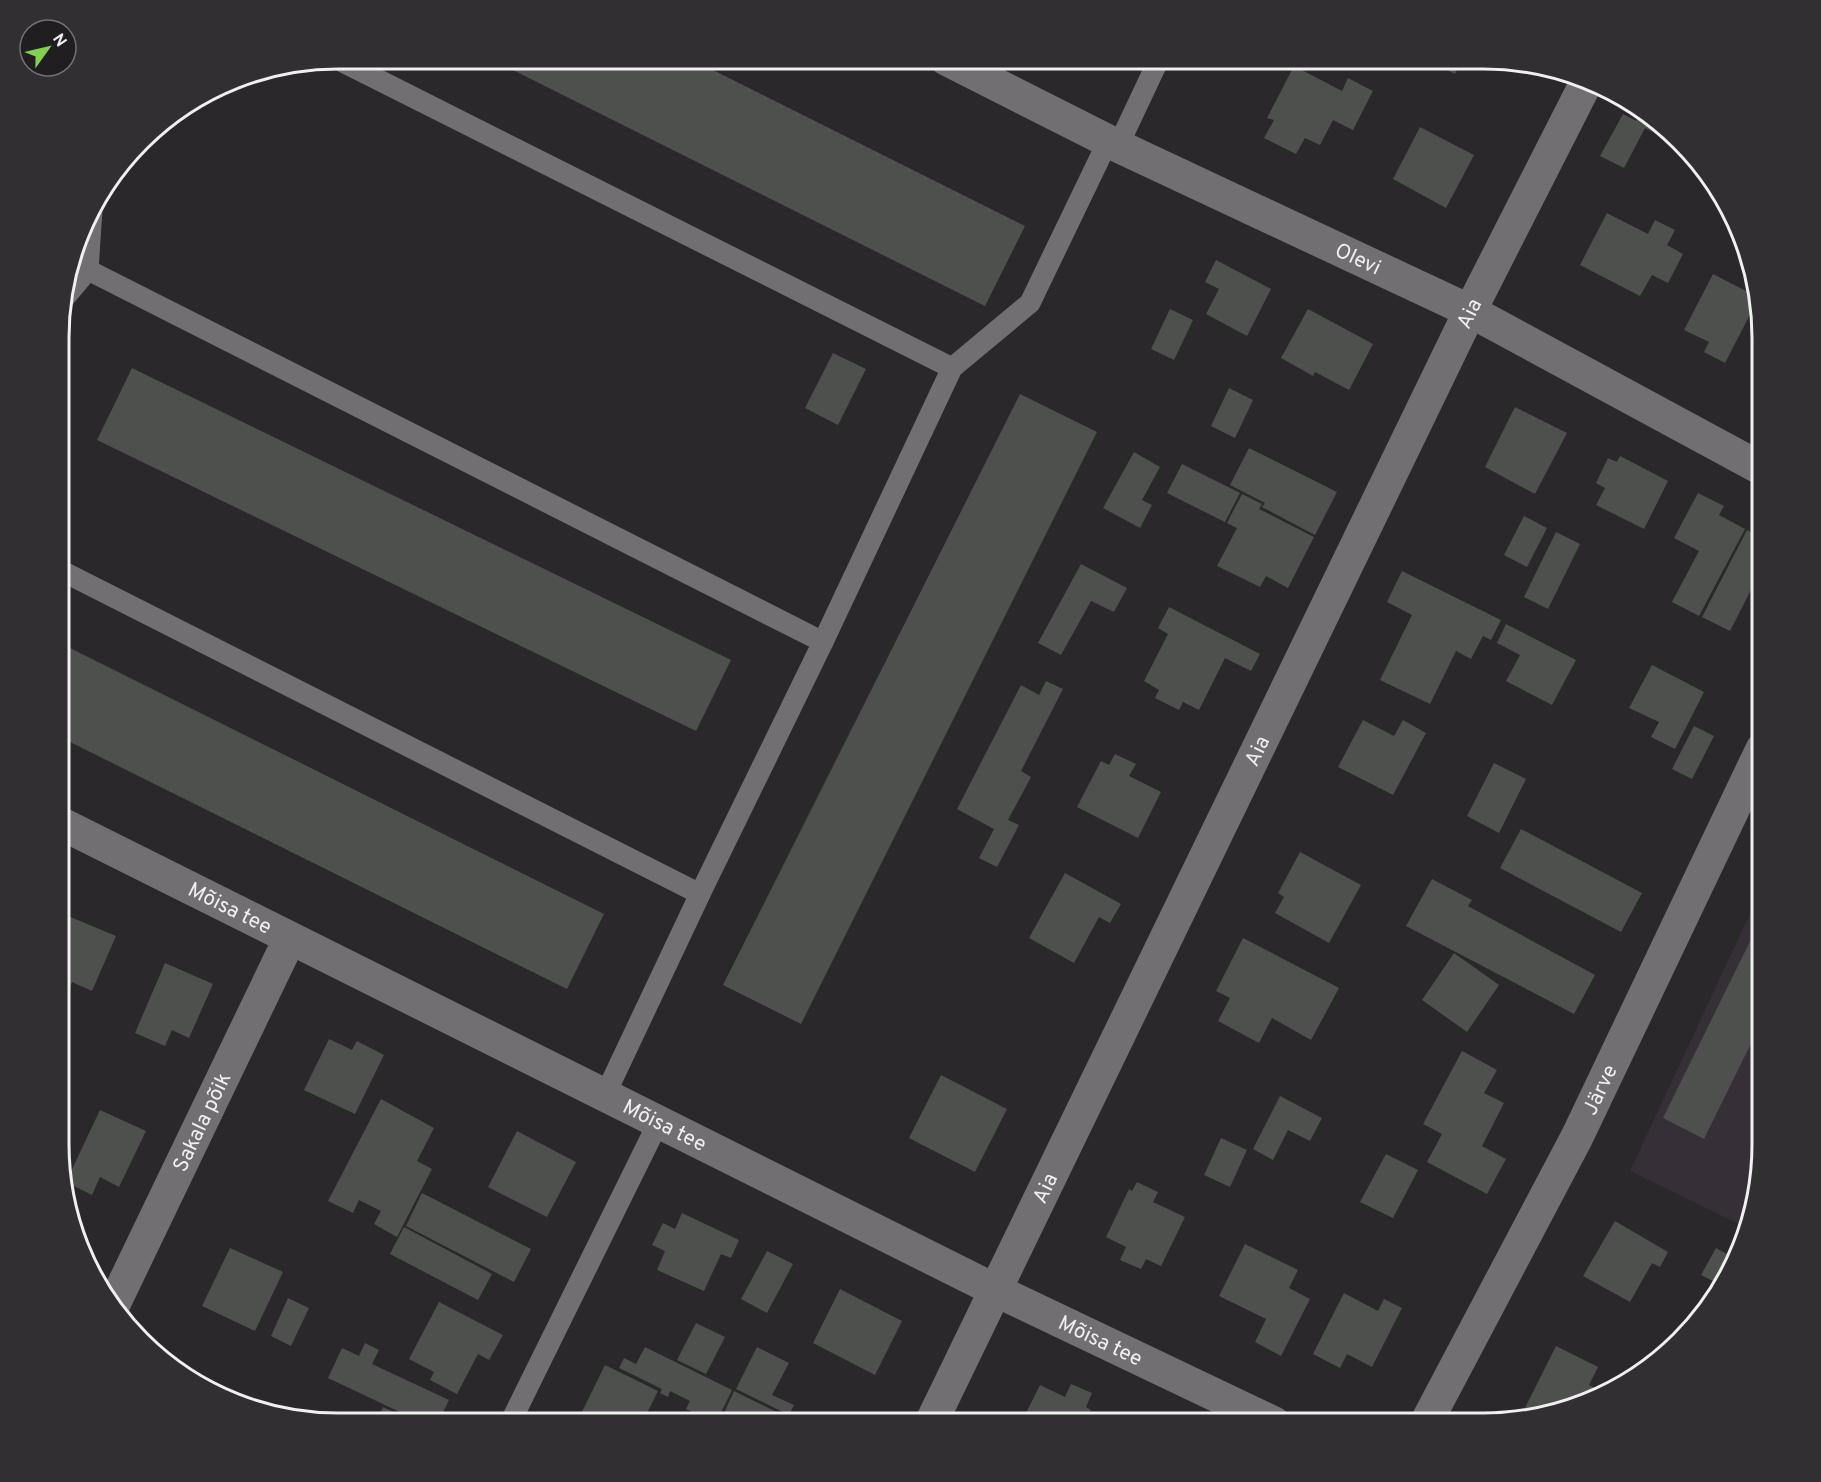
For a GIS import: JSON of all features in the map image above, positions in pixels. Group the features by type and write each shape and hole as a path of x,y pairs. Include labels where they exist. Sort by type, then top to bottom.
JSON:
{"street":[{"name":"Olevi","path":"966,69 1113,143 1470,311 1752,464"},
{"name":"Aia","path":"936,1413 1470,311 1583,88"},
{"name":"Järve","path":"1432,1413 1577,1137 1752,770"},
{"name":"Mõisa tee","path":"69,828 995,1290 1253,1413"},
{"name":"Sakala põik","path":"117,1298 290,938"}],"lane":[{"path":"357,69 952,368"},
{"path":"605,1095 952,368 1030,303 1154,69"},
{"path":"74,287 88,270 91,232"},
{"path":"88,270 823,642"},
{"path":"69,575 700,894"},
{"path":"515,1413 659,1121"}],"shaded area":[{"path":"1752,909 1752,1144 1750,1179 1740,1225 1630,1171"}],"building":[{"path":"511,69 711,69 1025,226 985,306"},
{"path":"1292,69 1300,69 1342,91 1348,78 1373,91 1353,130 1333,120 1320,145 1305,138 1296,154 1264,138 1274,120 1267,118"},
{"path":"1445,69 1457,69 1455,74"},
{"path":"1623,114 1636,121 1638,118 1659,135 1645,128 1624,168 1600,156"},
{"path":"1420,127 1474,155 1446,208 1393,179"},
{"path":"1607,213 1648,234 1655,220 1675,230 1667,245 1683,254 1668,283 1652,275 1640,296 1580,265"},
{"path":"1216,260 1271,289 1247,336 1206,314 1219,289 1205,282"},
{"path":"1713,274 1748,292 1751,313 1725,363 1704,352 1709,342 1684,330"},
{"path":"1170,309 1193,320 1174,360 1151,349"},
{"path":"1308,309 1373,344 1349,390 1315,372 1313,376 1281,358"},
{"path":"833,353 866,369 838,425 805,408"},
{"path":"132,368 731,660 696,731 97,440"},
{"path":"1229,388 1253,400 1235,438 1211,426"},
{"path":"1020,394 1097,432 801,1024 723,985"},
{"path":"1515,407 1567,433 1535,494 1485,467"},
{"path":"1249,448 1337,492 1315,535 1262,507 1265,503 1230,485"},
{"path":"1134,452 1160,467 1142,500 1152,505 1140,528 1103,508"},
{"path":"1620,456 1668,481 1644,529 1596,505 1605,488 1596,483 1608,458 1617,462"},
{"path":"1182,464 1240,493 1225,522 1167,493"},
{"path":"1698,493 1724,506 1719,515 1745,529 1699,616 1672,602 1699,551 1674,538"},
{"path":"1242,494 1262,504 1259,509 1314,537 1288,588 1266,576 1260,587 1217,566 1237,528 1227,523"},
{"path":"1524,516 1547,528 1527,567 1504,555"},
{"path":"1747,530 1752,533 1752,588 1730,631 1702,617"},
{"path":"1556,532 1580,544 1548,609 1524,597"},
{"path":"1081,564 1127,588 1114,612 1091,601 1061,655 1038,643"},
{"path":"1402,571 1501,620 1491,640 1483,636 1471,659 1456,651 1430,704 1380,680 1412,615 1387,602"},
{"path":"1169,607 1260,654 1251,671 1225,658 1199,710 1183,702 1179,710 1155,698 1159,690 1144,681 1168,634 1158,628"},
{"path":"1506,624 1576,660 1552,705 1506,681 1520,655 1497,643"},
{"path":"69,647 604,914 567,989 69,741"},
{"path":"1652,665 1704,692 1675,749 1651,737 1659,722 1629,708"},
{"path":"1046,681 1063,689 1021,771 1031,777 1008,820 1019,825 997,867 979,858 994,829 957,809 1021,685 1039,695"},
{"path":"1363,720 1394,736 1403,720 1426,733 1393,795 1338,767"},
{"path":"1694,726 1714,736 1692,779 1672,769"},
{"path":"1115,754 1136,764 1129,776 1161,792 1138,838 1077,807 1101,761 1109,765"},
{"path":"1494,763 1526,779 1499,833 1467,816"},
{"path":"1521,829 1642,893 1621,932 1500,868"},
{"path":"1300,852 1361,885 1329,943 1275,913 1284,897 1278,893"},
{"path":"1065,873 1121,904 1110,923 1099,917 1074,963 1029,938"},
{"path":"1432,879 1472,900 1468,906 1595,975 1574,1014 1406,926"},
{"path":"69,916 116,936 92,991 72,982 69,989"},
{"path":"1752,937 1752,1041 1704,1139 1663,1118"},
{"path":"1243,938 1339,988 1311,1040 1272,1018 1259,1043 1218,1021 1230,998 1216,991"},
{"path":"1454,953 1499,985 1467,1032 1422,1000"},
{"path":"165,963 213,984 189,1038 172,1030 165,1046 135,1033"},
{"path":"329,1039 352,1050 357,1041 384,1055 355,1114 304,1090"},
{"path":"1462,1051 1497,1070 1484,1093 1504,1103 1482,1146 1506,1159 1487,1194 1427,1162 1442,1134 1423,1124"},
{"path":"941,1075 1007,1109 975,1172 909,1138"},
{"path":"1280,1096 1322,1118 1310,1141 1288,1130 1273,1160 1253,1149"},
{"path":"381,1099 434,1128 417,1161 432,1169 397,1237 374,1224 381,1211 359,1200 353,1213 328,1201"},
{"path":"100,1110 146,1131 119,1187 100,1177 92,1195 72,1185 71,1172"},
{"path":"517,1131 576,1162 547,1217 488,1187"},
{"path":"1221,1138 1247,1150 1230,1187 1204,1175"},
{"path":"1386,1154 1418,1170 1393,1218 1360,1202"},
{"path":"1137,1182 1158,1192 1153,1202 1185,1217 1161,1266 1146,1259 1141,1269 1120,1260 1126,1247 1106,1237 1129,1189 1132,1191"},
{"path":"422,1193 531,1249 514,1282 406,1226"},
{"path":"682,1213 739,1240 731,1258 721,1254 704,1291 657,1270 665,1251 652,1245 663,1223 675,1229"},
{"path":"1615,1221 1668,1252 1660,1267 1652,1263 1630,1302 1583,1276"},
{"path":"404,1227 492,1274 478,1300 390,1254"},
{"path":"1245,1244 1298,1270 1289,1288 1310,1299 1281,1356 1255,1342 1266,1319 1219,1296"},
{"path":"230,1248 283,1272 255,1331 202,1306"},
{"path":"1716,1248 1728,1255 1714,1282 1701,1275"},
{"path":"767,1251 793,1264 767,1313 741,1299"},
{"path":"840,1289 902,1321 875,1375 813,1343"},
{"path":"1344,1293 1378,1311 1384,1299 1402,1308 1372,1367 1347,1354 1340,1368 1313,1354"},
{"path":"288,1298 309,1308 291,1346 271,1336"},
{"path":"439,1302 503,1335 489,1360 478,1354 457,1394 430,1380 434,1372 409,1359"},
{"path":"696,1323 725,1337 706,1374 677,1360"},
{"path":"365,1343 379,1350 372,1364 449,1400 443,1413 402,1413 328,1378 342,1348 359,1356"},
{"path":"1556,1346 1598,1367 1589,1385 1595,1388 1570,1399 1524,1410"},
{"path":"645,1347 732,1390 721,1413 695,1413 686,1409 690,1401 670,1391 668,1397 660,1393 662,1389 619,1368 624,1358 636,1364"},
{"path":"757,1347 789,1363 772,1395 794,1405 790,1413 785,1413 736,1389"},
{"path":"605,1365 658,1391 647,1413 581,1413"},
{"path":"1071,1384 1092,1393 1086,1407 1091,1410 1090,1413 1026,1413 1040,1385 1065,1397"},
{"path":"734,1391 779,1413 724,1413"},
{"path":"383,1407 395,1413 380,1413"}]}
